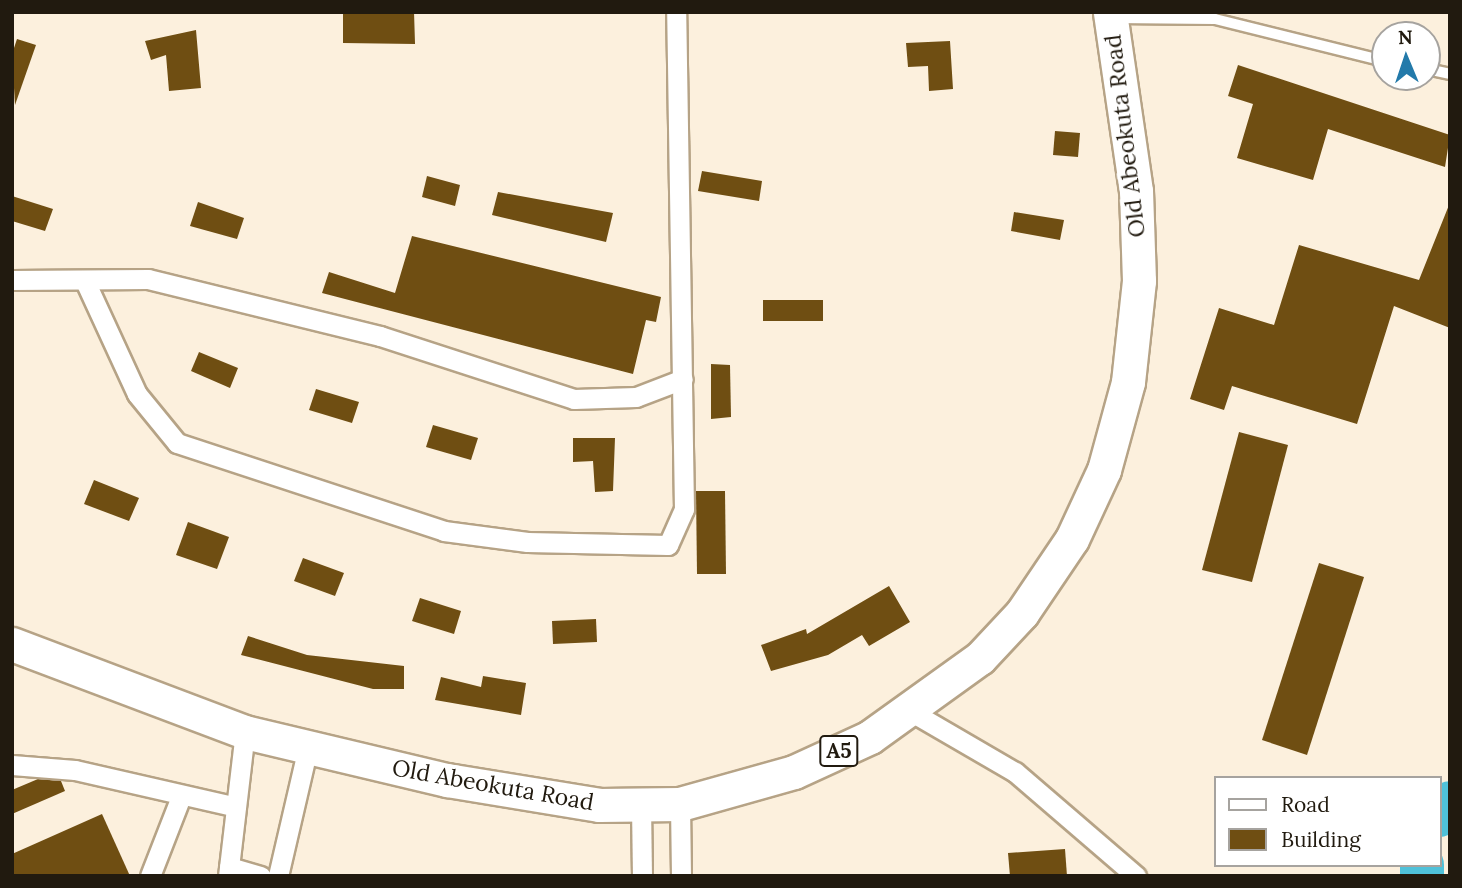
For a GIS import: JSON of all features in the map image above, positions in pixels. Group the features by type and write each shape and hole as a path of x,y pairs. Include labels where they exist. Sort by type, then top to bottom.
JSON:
{"highway":[{"name":"Old Abeokuta Road","path":"12,644 245,732 518,793 641,805 680,804 794,772 910,711 980,658 1022,613 1072,539 1104,470 1128,382 1139,281 1136,191 1110,15"}],"street":[{"path":"85,281 136,394 177,443 444,531 527,542 668,545 684,509 676,12"},
{"path":"12,280 148,279 380,336 575,399 636,397 683,379"},
{"path":"910,711 1015,772 1136,876"},
{"path":"245,732 228,872 261,876"},
{"path":"278,876 308,747"},
{"path":"12,765 75,770 180,799 236,807"},
{"path":"150,876 180,799"},
{"path":"680,804 681,876"},
{"path":"641,805 642,876"}],"lane":[{"path":"1110,15 1215,19 1371,58"}],"building":[{"path":"343,12 414,12 415,44 343,43"},
{"path":"196,30 201,88 169,91 166,55 151,60 145,41"},
{"path":"17,39 36,45 15,105 12,54"},
{"path":"950,41 953,89 929,91 928,66 908,67 906,43"},
{"path":"1238,65 1450,135 1445,167 1328,129 1313,180 1237,158 1253,104 1228,96"},
{"path":"1055,131 1080,133 1078,157 1053,155"},
{"path":"702,171 762,181 759,201 698,191"},
{"path":"427,176 460,185 455,206 422,197"},
{"path":"498,192 613,213 606,242 492,215"},
{"path":"12,196 53,209 45,231 12,221"},
{"path":"198,202 244,218 237,239 190,226"},
{"path":"1449,205 1450,328 1394,306 1357,424 1232,386 1224,410 1190,399 1219,308 1274,325 1299,245 1419,280"},
{"path":"1014,212 1064,220 1060,240 1011,231"},
{"path":"412,236 661,297 656,322 646,320 633,374 322,293 329,272 395,293"},
{"path":"763,300 823,300 823,321 763,321"},
{"path":"199,352 238,368 230,388 191,371"},
{"path":"711,364 730,365 731,417 711,419"},
{"path":"316,389 359,402 352,423 309,410"},
{"path":"433,425 478,438 471,460 426,447"},
{"path":"1239,432 1288,445 1252,582 1202,570"},
{"path":"573,438 615,438 613,491 595,492 593,461 573,462"},
{"path":"94,480 139,498 129,521 84,504"},
{"path":"696,491 725,491 726,574 697,574"},
{"path":"188,522 229,537 217,569 176,555"},
{"path":"303,558 344,573 335,596 294,581"},
{"path":"1319,563 1364,577 1307,755 1262,740"},
{"path":"889,586 910,622 869,646 862,635 828,655 771,671 761,645 806,629 807,634"},
{"path":"420,598 461,611 454,634 412,621"},
{"path":"596,619 597,642 553,644 552,621"},
{"path":"248,636 307,655 404,666 404,689 373,689 241,655"},
{"path":"483,676 526,683 521,715 435,700 441,677 481,687"},
{"path":"38,779 61,781 65,791 12,814 12,790"},
{"path":"102,814 130,876 12,876 12,854"},
{"path":"1065,849 1067,876 1010,876 1008,853"}],"waterway":[{"path":"1441,813 1450,803"},
{"path":"1422,867 1422,876"}]}
